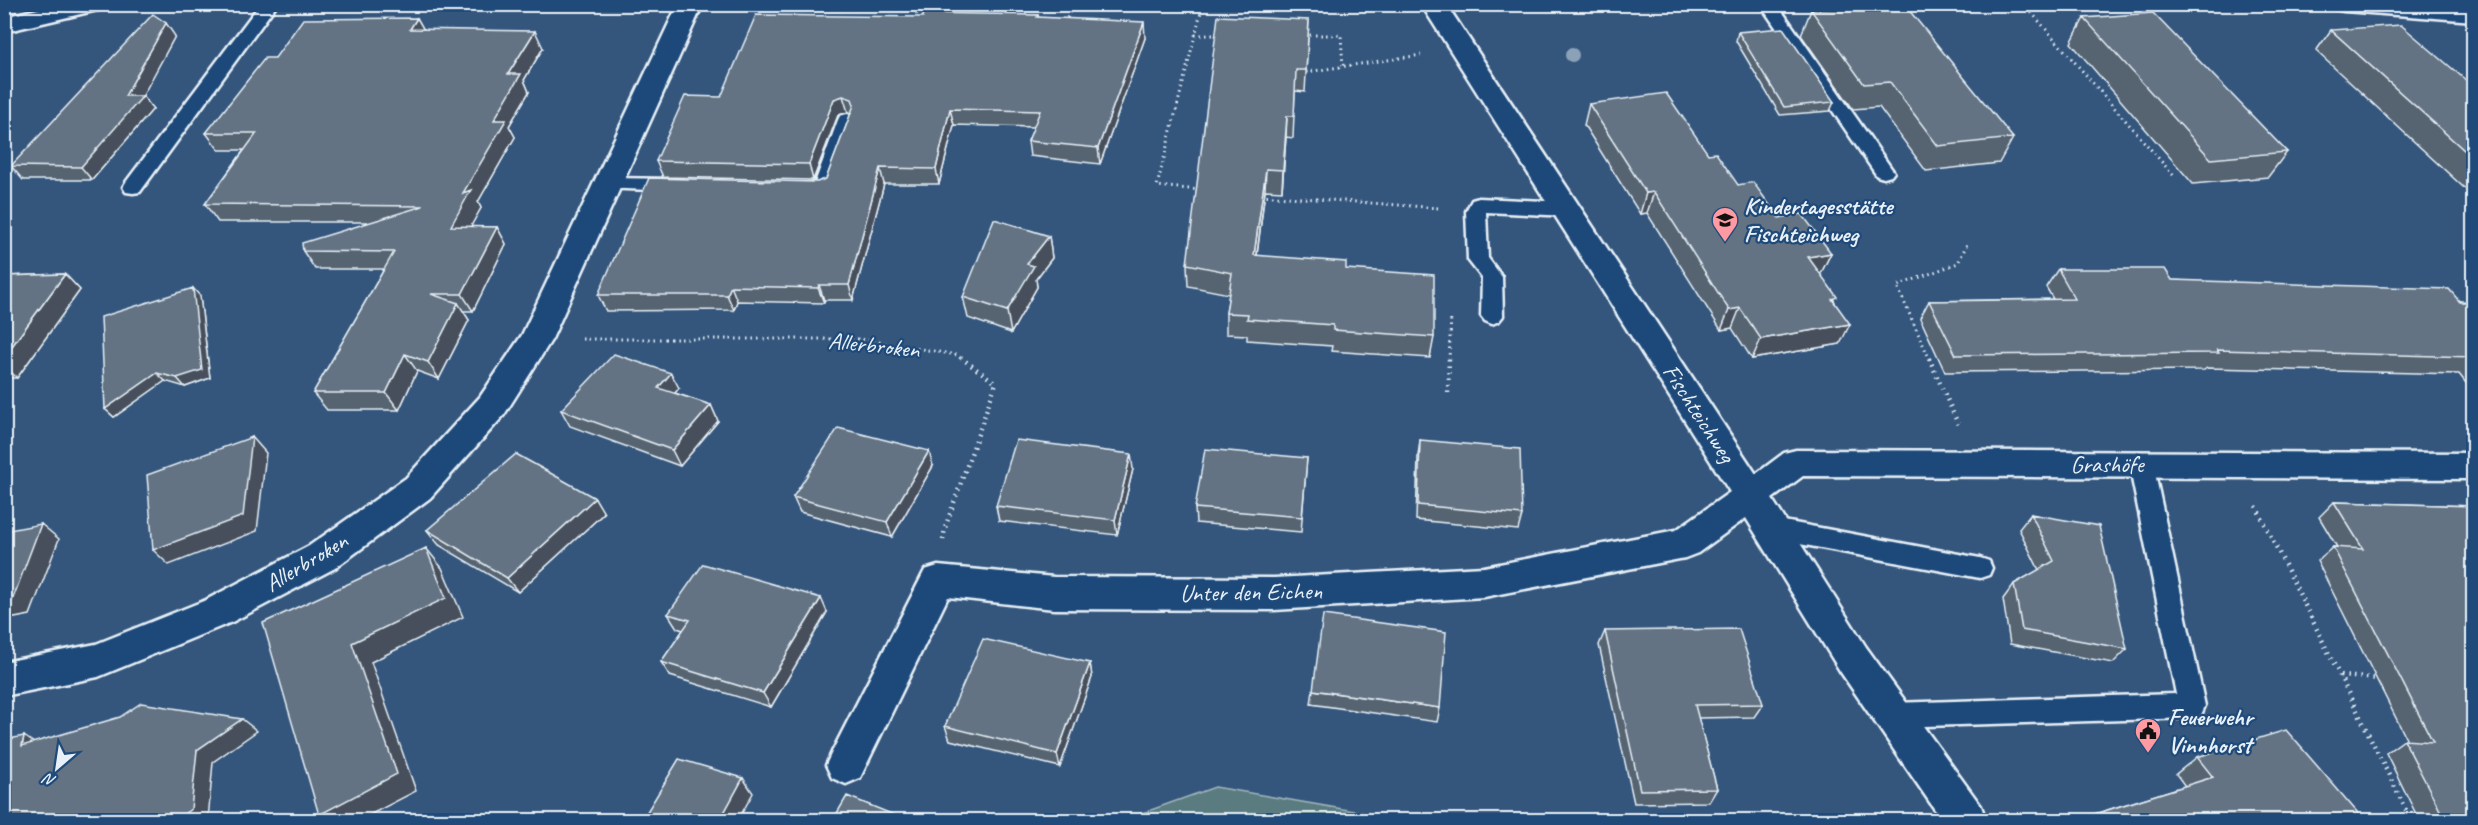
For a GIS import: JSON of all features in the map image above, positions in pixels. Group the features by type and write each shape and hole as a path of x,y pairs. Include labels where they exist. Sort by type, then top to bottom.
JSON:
{"street":[{"path":"4,25 93,4"},
{"name":"Allerbroken","path":"4,680 98,660 219,611 322,557 418,488 492,406 536,339 691,4"},
{"name":"Fischteichweg","path":"1433,4 1751,494 1853,659 1966,820"},
{"path":"2344,4 2474,14"},
{"name":"Grashöfe","path":"1751,494 1796,463 2474,466"},
{"name":"Unter den Eichen","path":"938,581 1054,593 1274,594 1484,582 1685,543 1751,494"},
{"path":"846,765 938,581"}],"lane":[{"path":"133,186 269,4"},
{"path":"1768,4 1884,172"},
{"path":"787,188 822,189 847,120"},
{"path":"608,184 692,186"},
{"path":"1492,316 1492,277 1478,260 1476,211 1479,204 1568,210"},
{"path":"1892,715 2192,706 2141,464"},
{"path":"1773,529 1980,568"}],"path":[{"path":"913,27 919,4"},
{"path":"1064,26 1073,4"},
{"path":"1203,4 1157,186 1204,190"},
{"path":"2024,4 2174,176"},
{"path":"1195,35 1229,35"},
{"path":"1296,35 1341,35 1343,67"},
{"path":"1306,72 1462,49"},
{"path":"1252,194 1476,211"},
{"path":"1967,244 1958,263 1897,286 1976,463"},
{"path":"1448,393 1451,312 1492,316"},
{"name":"Allerbroken","path":"536,339 861,339 957,355 996,382 945,528 938,581"},
{"path":"2235,464 2411,820"},
{"path":"2339,676 2384,679"}],"green space":[{"path":"1215,787 1377,815 1380,820 1123,820"}],"building":[{"path":"1904,4 2013,138 1938,146 1890,82 1864,84 1811,10"},
{"path":"924,13 1038,15 1037,17 1144,22 1098,148 1028,141 1040,111 950,109 936,169 880,168 849,285 819,285 818,288 731,286 727,295 598,295 649,178 817,182 826,179 854,105 852,99 843,96 834,99 809,164 656,161 685,96 721,97 756,15 923,17"},
{"path":"2153,13 2287,152 2211,159 2084,18"},
{"path":"153,14 166,23 125,96 143,96 81,167 11,166"},
{"path":"1218,16 1309,20 1306,70 1296,70 1294,116 1287,116 1283,170 1266,169 1254,255 1346,262 1346,269 1434,275 1434,337 1333,330 1333,325 1247,319 1248,314 1226,313 1232,273 1187,264"},
{"path":"417,18 410,29 535,31 508,74 521,74 494,120 506,120 463,193 471,190 451,226 497,227 462,294 431,294 458,303 428,362 405,354 386,393 313,393 394,252 303,251 302,243 423,206 205,204 257,133 206,133 265,58 275,58 303,19"},
{"path":"2401,25 2474,87 2474,159 2331,30"},
{"path":"1783,28 1834,102 1784,107 1738,32"},
{"path":"1666,93 1708,154 1716,153 1738,185 1753,182 1779,218 1802,214 1831,253 1808,257 1837,297 1832,299 1850,324 1761,339 1740,308 1729,310 1654,192 1646,193 1589,104"},
{"path":"994,219 1049,236 1027,264 1034,266 1007,311 963,297"},
{"path":"2058,269 2165,269 2172,280 2449,289 2460,302 2474,302 2474,357 2217,350 2219,353 1956,355 1929,301 2075,299"},
{"path":"65,274 4,357 4,276"},
{"path":"193,288 202,370 177,378 157,373 105,409 101,317"},
{"path":"614,354 671,373 658,388 711,405 672,450 561,410"},
{"path":"838,428 929,451 887,522 793,497"},
{"path":"252,437 243,516 153,550 147,475"},
{"path":"1016,440 1131,454 1115,520 996,506"},
{"path":"1420,440 1520,449 1522,515 1418,505"},
{"path":"1205,449 1307,458 1302,517 1195,508"},
{"path":"516,454 595,498 507,578 427,530"},
{"path":"2334,502 2474,506 2474,820 2445,820 2404,740 2433,742 2333,547 2363,549"},
{"path":"2031,514 2099,526 2127,649 2022,630 2014,584 2054,561"},
{"path":"41,524 12,601 4,602 4,531"},
{"path":"426,548 446,598 352,643 397,774 319,815 263,623"},
{"path":"703,564 821,598 763,693 661,662 690,620 668,614"},
{"path":"1323,615 1446,632 1440,708 1313,690"},
{"path":"1739,629 1763,704 1695,705 1717,789 1640,790 1605,631"},
{"path":"983,639 1090,663 1057,754 945,726"},
{"path":"141,703 242,719 197,750 191,809 175,820 4,820 4,740 24,736 22,746 120,717"},
{"path":"2286,730 2364,820 2087,820 2085,817 2213,777 2197,757"},
{"path":"679,759 743,778 720,820 642,820"},
{"path":"847,796 904,819 833,820"}],"place":[{"name":"Kindertagesstätte Fischteichweg","path":"1725,243"},
{"name":"Feuerwehr Vinnhorst","path":"2148,754"}]}
